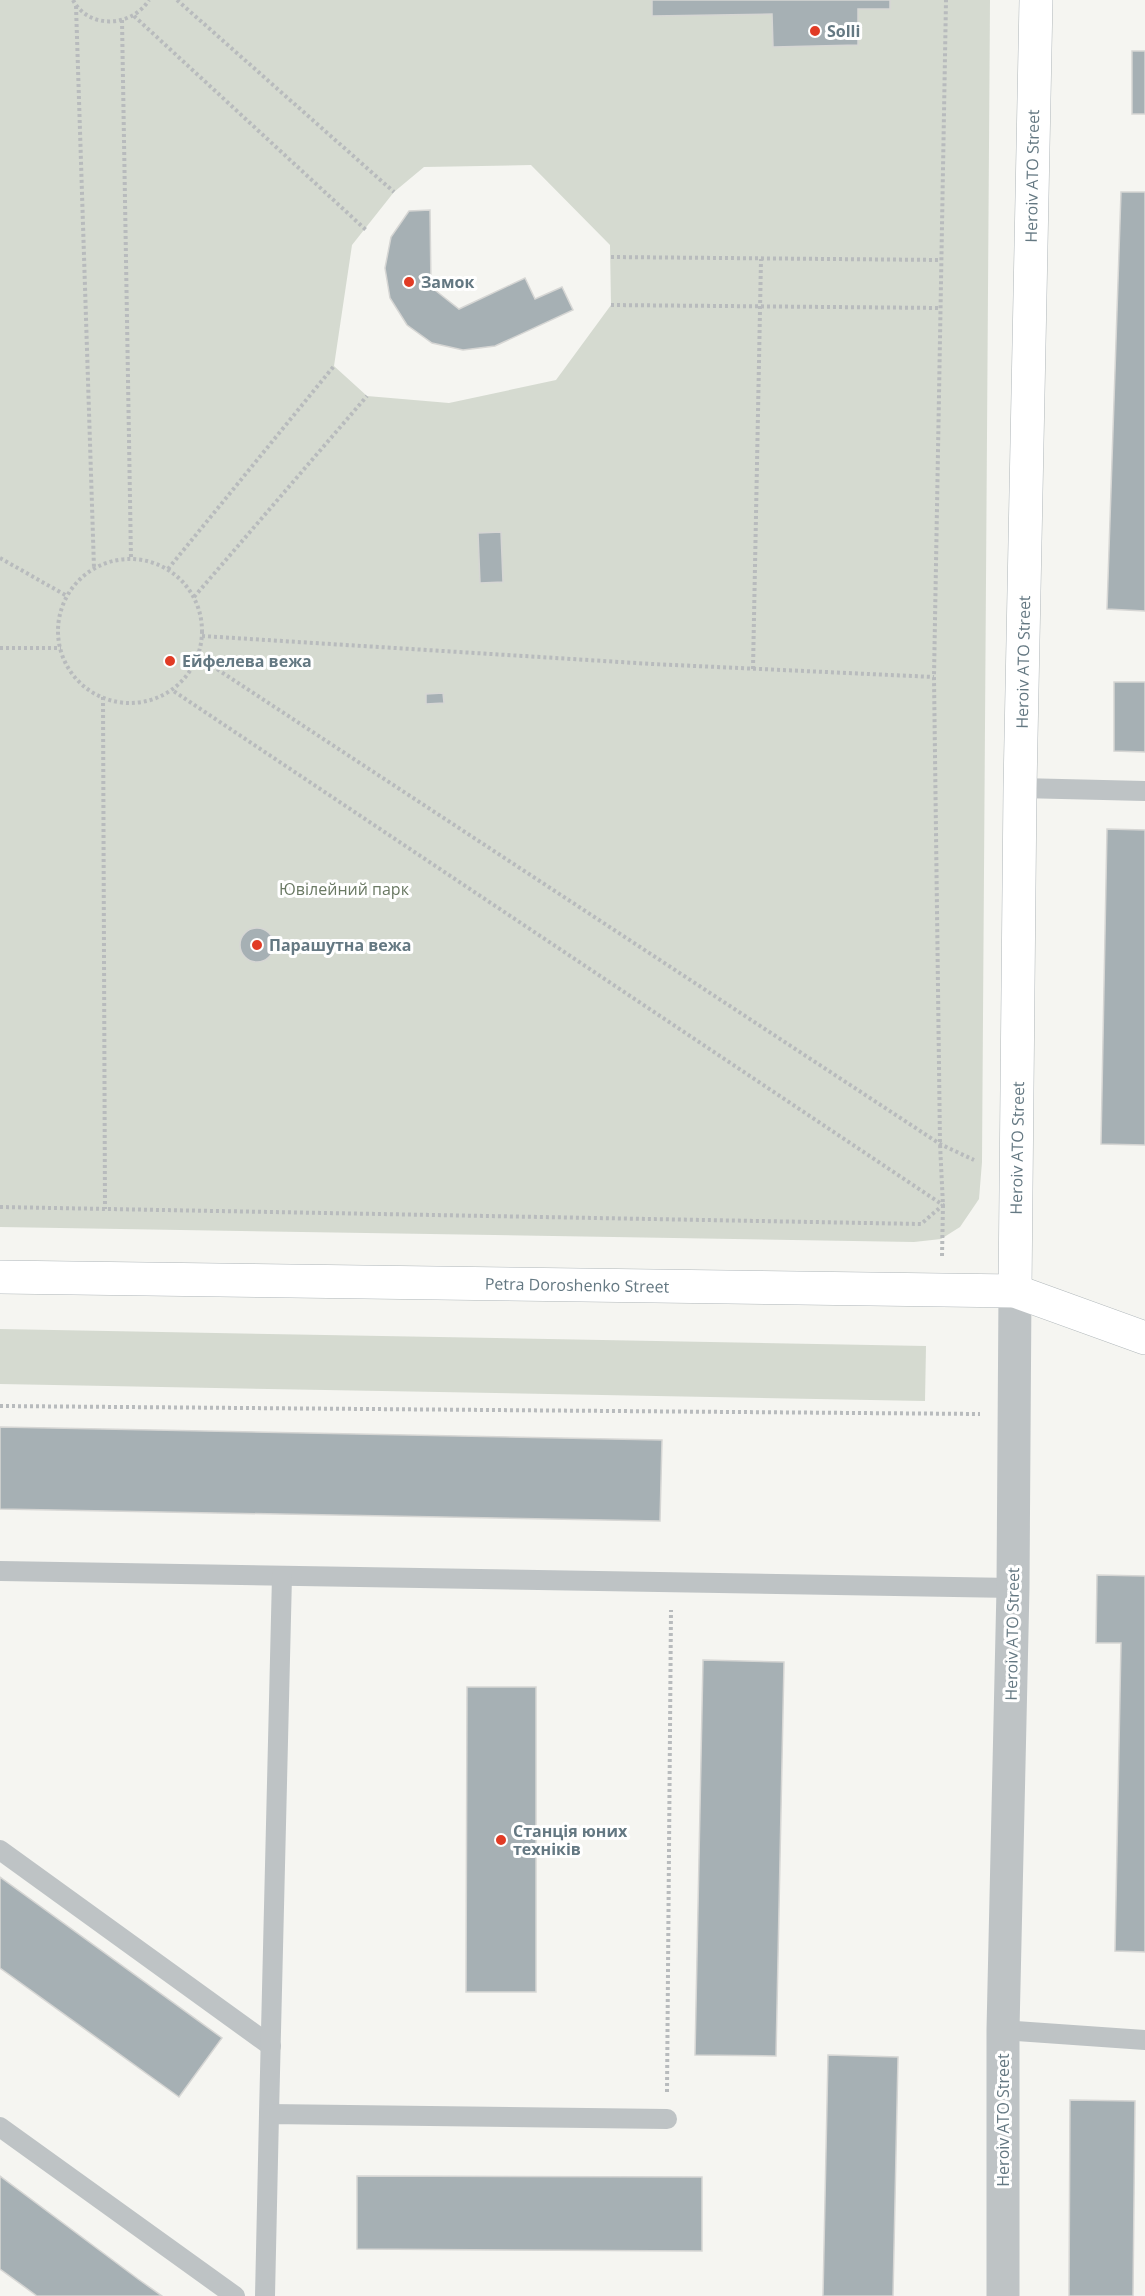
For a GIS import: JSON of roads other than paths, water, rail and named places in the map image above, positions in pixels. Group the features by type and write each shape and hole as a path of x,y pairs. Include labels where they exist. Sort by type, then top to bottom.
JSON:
{"street":[{"name":"Heroiv ATO Street","path":"1003,2296 1004,2030 1015,1414 1020,788 1036,0"},
{"name":"Petra Doroshenko Street","path":"0,1277 1015,1291 1145,1338"}],"lane":[{"path":"1020,788 1145,791"},
{"path":"0,1571 1013,1588"},
{"path":"265,2296 282,1576"},
{"path":"0,1850 270,2046"},
{"path":"1004,2030 1145,2040"},
{"path":"269,2114 667,2119"},
{"path":"0,2127 235,2296"}],"place":[{"name":"Solli","path":"815,31"},
{"name":"Замок","path":"409,282"},
{"name":"Ейфелева вежа","path":"170,661"},
{"name":"Парашутна вежа","path":"257,945"},
{"name":"Станція юних техніків","path":"501,1840"}],"park label":[{"name":"Ювілейний парк","path":"344,889"}]}
